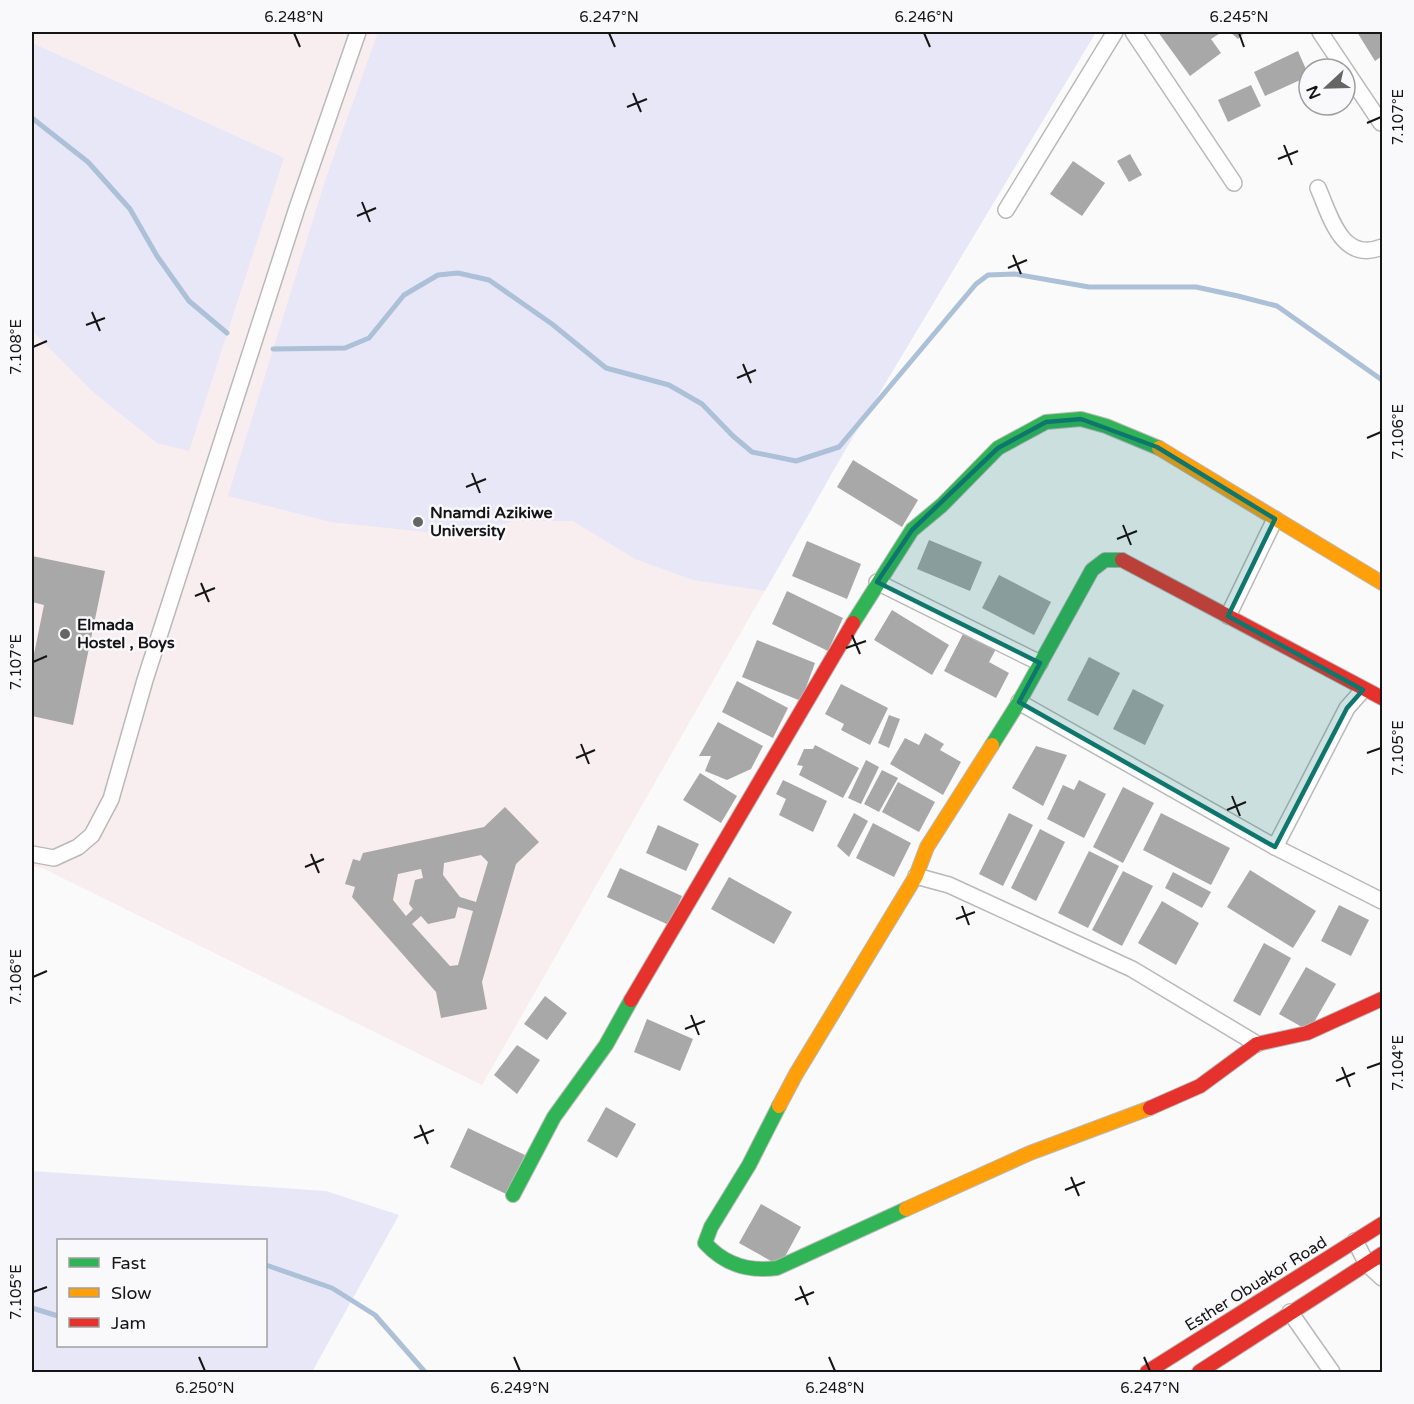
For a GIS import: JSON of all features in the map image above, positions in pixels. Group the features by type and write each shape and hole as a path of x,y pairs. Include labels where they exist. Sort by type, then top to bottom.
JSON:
{"street":[{"path":"32,854 54,858 78,847 92,835 111,799 145,680 297,208 358,32"},
{"path":"1006,210 1115,32"},
{"path":"1132,32 1234,183"},
{"path":"1320,32 1381,123"},
{"path":"1318,188 1344,240 1358,252 1370,252 1383,247"},
{"path":"513,1195 554,1117 606,1045 651,964 877,582 912,530 942,505 998,447 1046,422 1081,419 1106,426 1157,447 1212,478 1275,519 1383,583"},
{"path":"1228,616 1275,519"},
{"path":"1383,698 1363,690 1130,562 1114,557 1102,559 1092,570 1019,702 927,847 915,876 796,1074 749,1165 711,1227 705,1243 717,1256 756,1271 777,1268 1030,1153 1118,1122 1200,1086 1257,1044 1306,1033 1383,999"},
{"path":"877,582 1040,663"},
{"path":"1275,847 1347,708 1363,690"},
{"path":"1019,702 1275,847 1383,901"},
{"path":"915,876 949,885 1132,969 1257,1044"},
{"name":"Esther Obuakor Road","path":"1147,1372 1383,1224"},
{"path":"1355,1241 1367,1264 1383,1278"},
{"path":"1199,1372 1383,1254"},
{"path":"1290,1312 1332,1372"}],"highlighted area":[{"path":"1081,419 1157,447 1275,519 1228,616 1363,690 1347,708 1275,847 1019,702 1040,663 877,582 912,530 998,448 1046,422"}],"shaded area":[{"name":"Nnamdi Azikiwe University","path":"32,32 1096,32 844,452 482,1085 42,868 32,866"},
{"path":"378,32 1096,32 844,452 765,591 693,580 635,559 573,521 514,521 454,535 331,522 228,496 326,178"},
{"path":"32,43 284,158 189,451 157,443 93,392 32,331"},
{"path":"32,1171 326,1191 399,1215 312,1372 32,1372"}],"building":[{"path":"1158,32 1222,32 1211,39 1221,53 1190,76"},
{"path":"1230,32 1245,32 1238,39"},
{"path":"1357,32 1382,32 1382,56 1375,61"},
{"path":"1298,51 1301,57 1297,57 1297,81 1265,96 1254,72"},
{"path":"1251,85 1261,106 1228,122 1218,100"},
{"path":"1130,154 1142,175 1129,182 1117,161"},
{"path":"1073,161 1105,183 1082,216 1050,194"},
{"path":"853,460 918,500 902,527 837,487"},
{"path":"929,540 982,562 970,591 917,569"},
{"path":"807,541 861,564 847,599 792,576"},
{"name":"Elmada Hostel , Boys","path":"32,556 105,571 73,725 32,716 32,664 44,605 32,602"},
{"path":"999,575 1051,602 1034,635 982,608"},
{"path":"787,591 843,618 828,651 772,624"},
{"path":"892,610 949,645 932,675 874,640"},
{"path":"964,632 996,649 989,662 1009,673 996,698 944,671"},
{"path":"757,640 815,663 801,701 742,677"},
{"path":"1089,657 1120,673 1098,716 1067,700"},
{"path":"737,681 788,708 773,738 722,712"},
{"path":"841,684 888,708 870,745 841,730 844,724 825,714"},
{"path":"1133,689 1164,705 1145,745 1113,729"},
{"path":"889,715 900,719 889,748 878,743"},
{"path":"718,722 763,746 751,769 727,780 705,771 711,756 699,756"},
{"path":"925,733 944,744 940,750 961,762 943,795 890,764 905,738 919,745"},
{"path":"815,745 859,768 843,798 799,775 803,766 797,765 804,749 813,749"},
{"path":"1036,746 1067,755 1043,806 1012,788"},
{"path":"866,760 879,767 861,804 848,798"},
{"path":"882,770 898,778 879,812 864,804"},
{"path":"700,773 737,796 721,823 683,800"},
{"path":"783,780 827,801 813,832 779,815 786,799 776,794"},
{"path":"1079,780 1106,794 1084,838 1047,819 1063,785 1074,790"},
{"path":"898,782 935,802 919,832 882,812"},
{"path":"1123,787 1154,803 1123,863 1093,847"},
{"path":"505,807 539,842 516,864 482,982 487,1009 441,1018 436,992 352,897 355,887 345,884 353,859 360,861 363,853 484,827","holes":["481,855 488,862 476,902 460,897 443,875 444,863","421,869 423,878 415,880 409,904 413,909 406,916 393,900 398,874","458,907 473,911 458,965 450,966 412,924 421,916 428,924 455,918"]},
{"path":"854,813 868,821 849,857 837,846"},
{"path":"1009,813 1033,825 1003,886 979,874"},
{"path":"1161,813 1230,848 1211,885 1143,850"},
{"path":"873,823 911,843 894,877 856,858"},
{"path":"658,825 699,844 686,871 646,853"},
{"path":"1040,829 1065,842 1036,901 1011,888"},
{"path":"1089,851 1119,866 1088,928 1058,913"},
{"path":"620,868 682,896 669,925 607,897"},
{"path":"1250,870 1316,911 1293,948 1227,907"},
{"path":"1123,871 1153,886 1122,946 1092,930"},
{"path":"1173,872 1211,892 1202,908 1165,888"},
{"path":"729,877 792,912 774,944 711,909"},
{"path":"1162,901 1199,923 1176,965 1138,943"},
{"path":"1339,905 1369,920 1351,956 1321,941"},
{"path":"1264,943 1291,958 1260,1016 1233,1001"},
{"path":"1306,967 1336,984 1309,1031 1279,1014"},
{"path":"545,996 567,1013 547,1040 524,1024"},
{"path":"647,1019 693,1039 680,1071 634,1052"},
{"path":"517,1045 540,1060 517,1094 494,1075"},
{"path":"606,1107 636,1124 617,1158 587,1141"},
{"path":"468,1128 525,1155 506,1194 450,1167"},
{"path":"761,1204 801,1227 780,1266 739,1243"}],"waterway":[{"path":"32,118 88,162 130,209 157,256 189,301 227,333"},
{"path":"273,349 345,348 369,338 404,295 438,275 458,273 489,280 552,324 606,368 669,385 702,404 752,452 796,461 839,447 976,284 988,275 1015,274 1089,287 1196,287 1277,306 1382,380"},
{"path":"267,1265 332,1288 375,1315 425,1372"},
{"path":"32,1308 57,1316"}],"traffic: fast":[{"path":"853,623 912,530 942,505 998,448 1046,422 1081,419 1106,426 1159,448"},
{"path":"992,745 1019,702 1092,570 1105,560 1122,560"},
{"path":"513,1195 554,1117 606,1045 631,1000"},
{"path":"779,1106 749,1165 711,1227 705,1243 712,1250 738,1265 757,1269 777,1268 906,1209"}],"traffic: slow":[{"path":"1159,448 1382,583"},
{"path":"779,1106 916,876 927,847 992,745"},
{"path":"906,1209 1030,1153 1150,1108"}],"traffic: jam":[{"path":"1122,560 1382,698"},
{"path":"631,1000 853,623"},
{"path":"1150,1108 1200,1086 1257,1044 1307,1033 1382,999"},
{"path":"1147,1372 1382,1224"},
{"path":"1199,1372 1382,1254"}],"place":[{"name":"Nnamdi Azikiwe University","path":"418,522"},
{"name":"Elmada Hostel , Boys","path":"65,634"}]}
